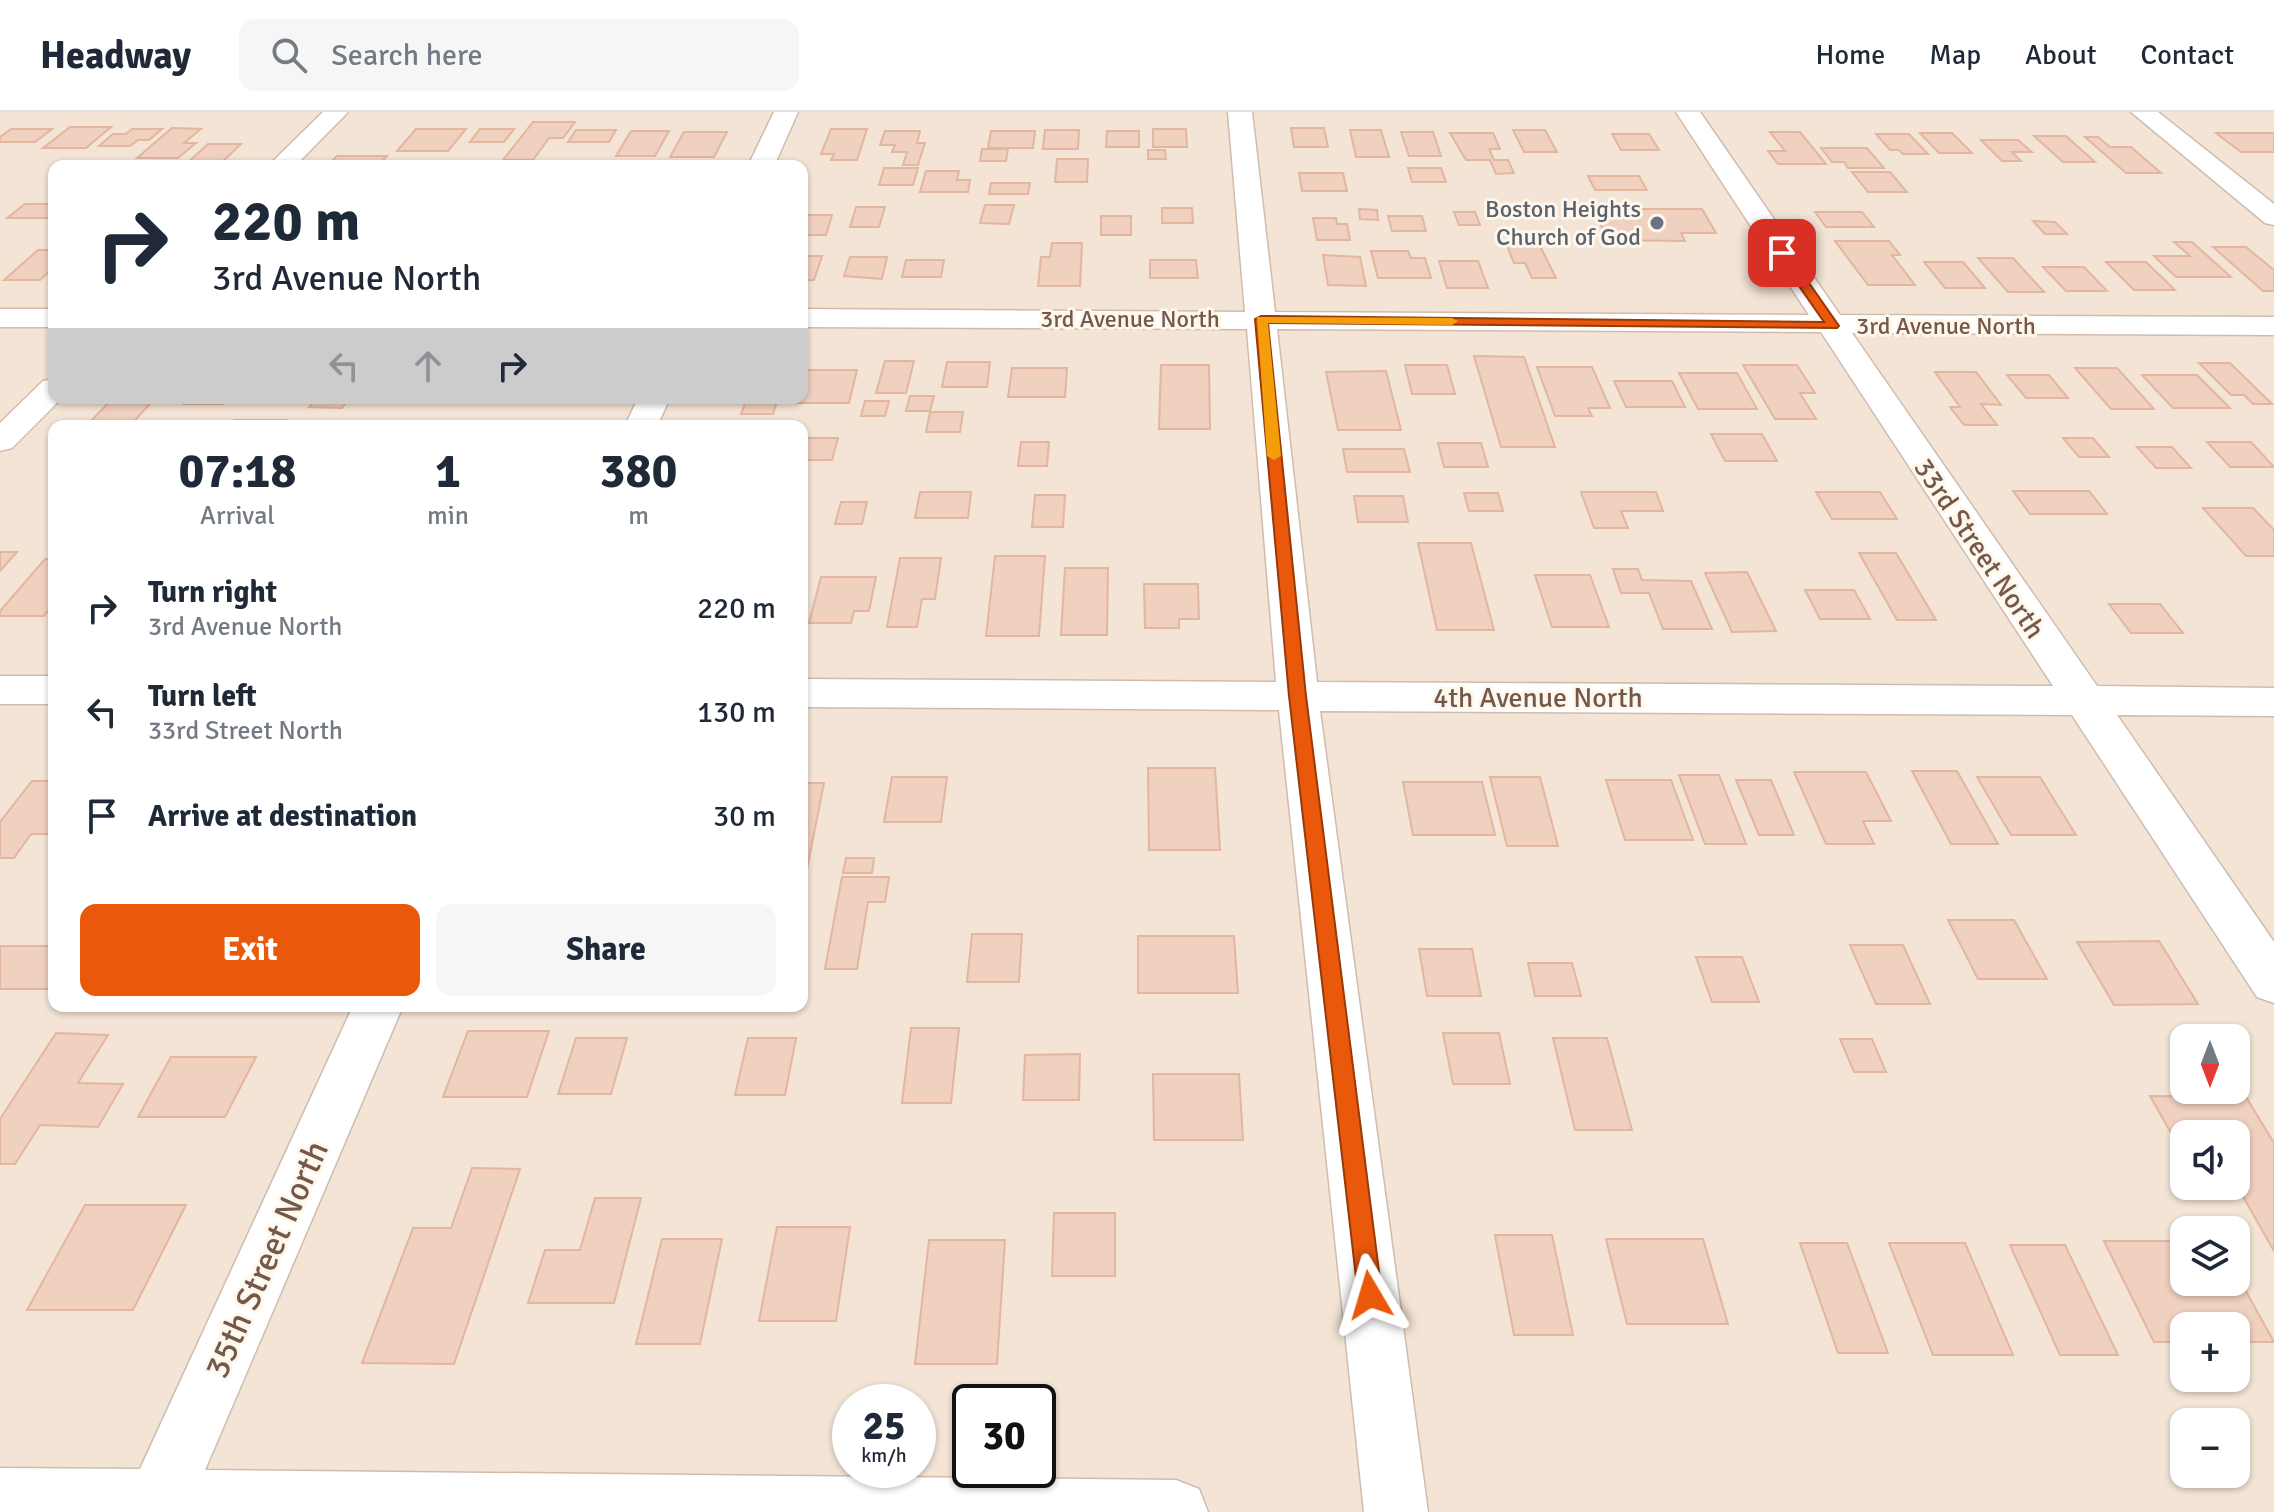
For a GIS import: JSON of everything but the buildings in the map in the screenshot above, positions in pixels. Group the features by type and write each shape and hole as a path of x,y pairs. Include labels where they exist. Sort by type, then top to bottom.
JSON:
{"street":[{"path":"287,160 336,112"},
{"path":"764,160 786,112"},
{"path":"1240,112 1298,696 1396,1512"},
{"name":"33rd Street North","path":"1688,112 2274,982"},
{"path":"2143,112 2274,217"},
{"path":"0,318 48,318"},
{"name":"3rd Avenue North","path":"808,318 1261,319 1833,326 2274,326"},
{"path":"0,441 48,394"},
{"path":"0,690 48,690"},
{"name":"4th Avenue North","path":"808,693 2274,702"},
{"name":"35th Street North","path":"157,1506 375,1012"},
{"path":"0,1500 157,1506 1176,1512"}],"shaded area":[{"path":"0,112 2274,112 2274,1512 0,1512"}],"slow traffic":[{"path":"1274,456 1261,319 1452,321"}],"place":[{"name":"Boston Heights Church of God","path":"1657,223"}],"route":[{"path":"1370,1295 1298,696 1261,319 1833,326 1782,253"}]}
